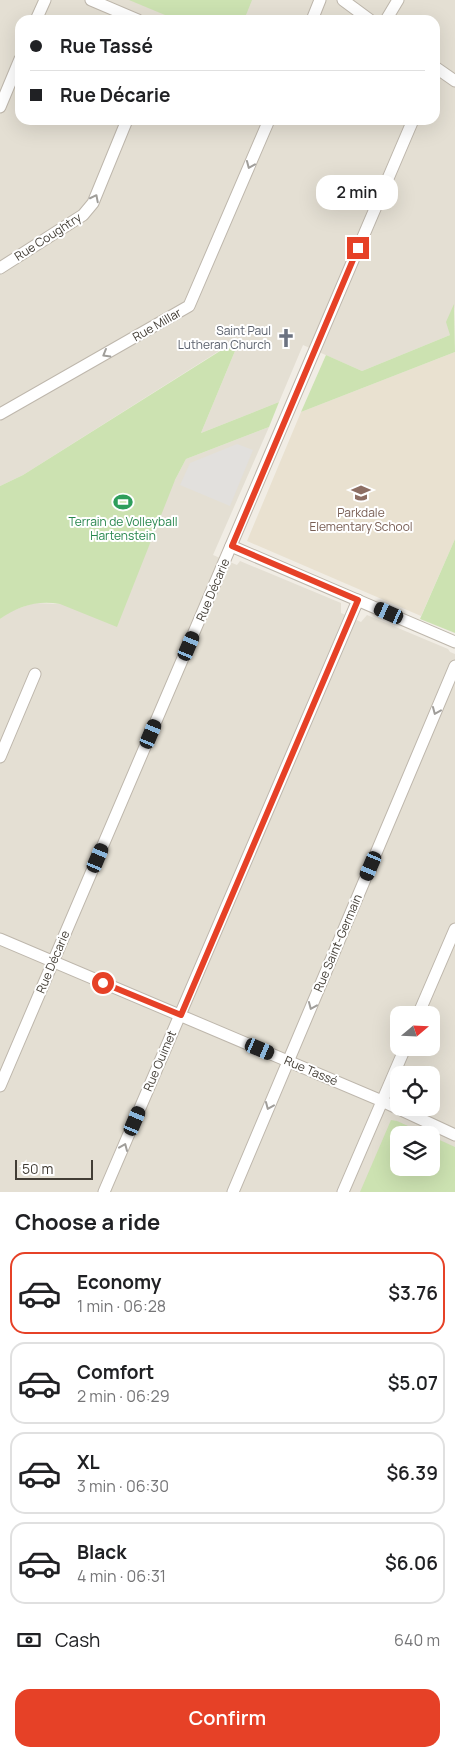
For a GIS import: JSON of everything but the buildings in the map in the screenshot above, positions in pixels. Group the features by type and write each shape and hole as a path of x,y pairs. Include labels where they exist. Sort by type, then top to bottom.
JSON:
{"street":[{"path":"38,15 45,0"},
{"path":"91,0 126,15"},
{"path":"314,15 320,0"},
{"path":"343,0 363,15"},
{"path":"389,15 398,0"},
{"path":"0,107 15,71"},
{"path":"440,72 455,81"},
{"name":"Rue Coughtry","path":"0,268 83,215 93,203 125,125"},
{"name":"Rue Millar","path":"0,414 189,306 267,125"},
{"name":"Rue Décarie","path":"0,1086 411,125"},
{"path":"232,546 455,642"},
{"name":"Rue Ouimet","path":"104,1192 358,600"},
{"name":"Rue Saint-Germain","path":"233,1192 455,666"},
{"path":"0,757 35,674"},
{"path":"422,1006 455,929"},
{"name":"Rue Tassé","path":"0,939 382,1101 455,1135"},
{"path":"343,1192 402,1056"}],"shaded area":[{"path":"0,0 455,0 455,305 450,335 362,371 303,345 279,402 201,433 235,351 227,346 23,475 0,486"},
{"name":"Parkdale Elementary School","path":"455,352 455,539 421,616 247,541 301,412"},
{"path":"269,427 213,555 237,565 240,561 341,603 341,613 361,622 367,615 448,649 455,654 455,1192 0,1192 0,619 11,611 34,603 60,604 175,480 186,459"},
{"path":"237,444 253,450 230,506 180,485 190,463"}],"green space":[{"path":"129,0 252,0 246,15 165,15"},
{"path":"454,304 455,352 301,412 326,355 362,371 450,335 446,322"},
{"path":"228,346 235,351 201,433 279,402 269,427 186,459 175,480 117,627 60,604 52,603 21,607 0,619 0,486 23,475"},
{"path":"455,539 455,633 420,619"},
{"path":"391,1120 408,1126 390,1126 390,1176 440,1176 440,1140 455,1147 455,1192 360,1192"}],"place":[{"name":"Saint Paul Lutheran Church","path":"286,338"},
{"name":"Parkdale Elementary School","path":"361,493"},
{"name":"Terrain de Volleyball Hartenstein","path":"123,502"}],"route":[{"path":"103,983 181,1015 358,600 232,546 358,248"}]}
